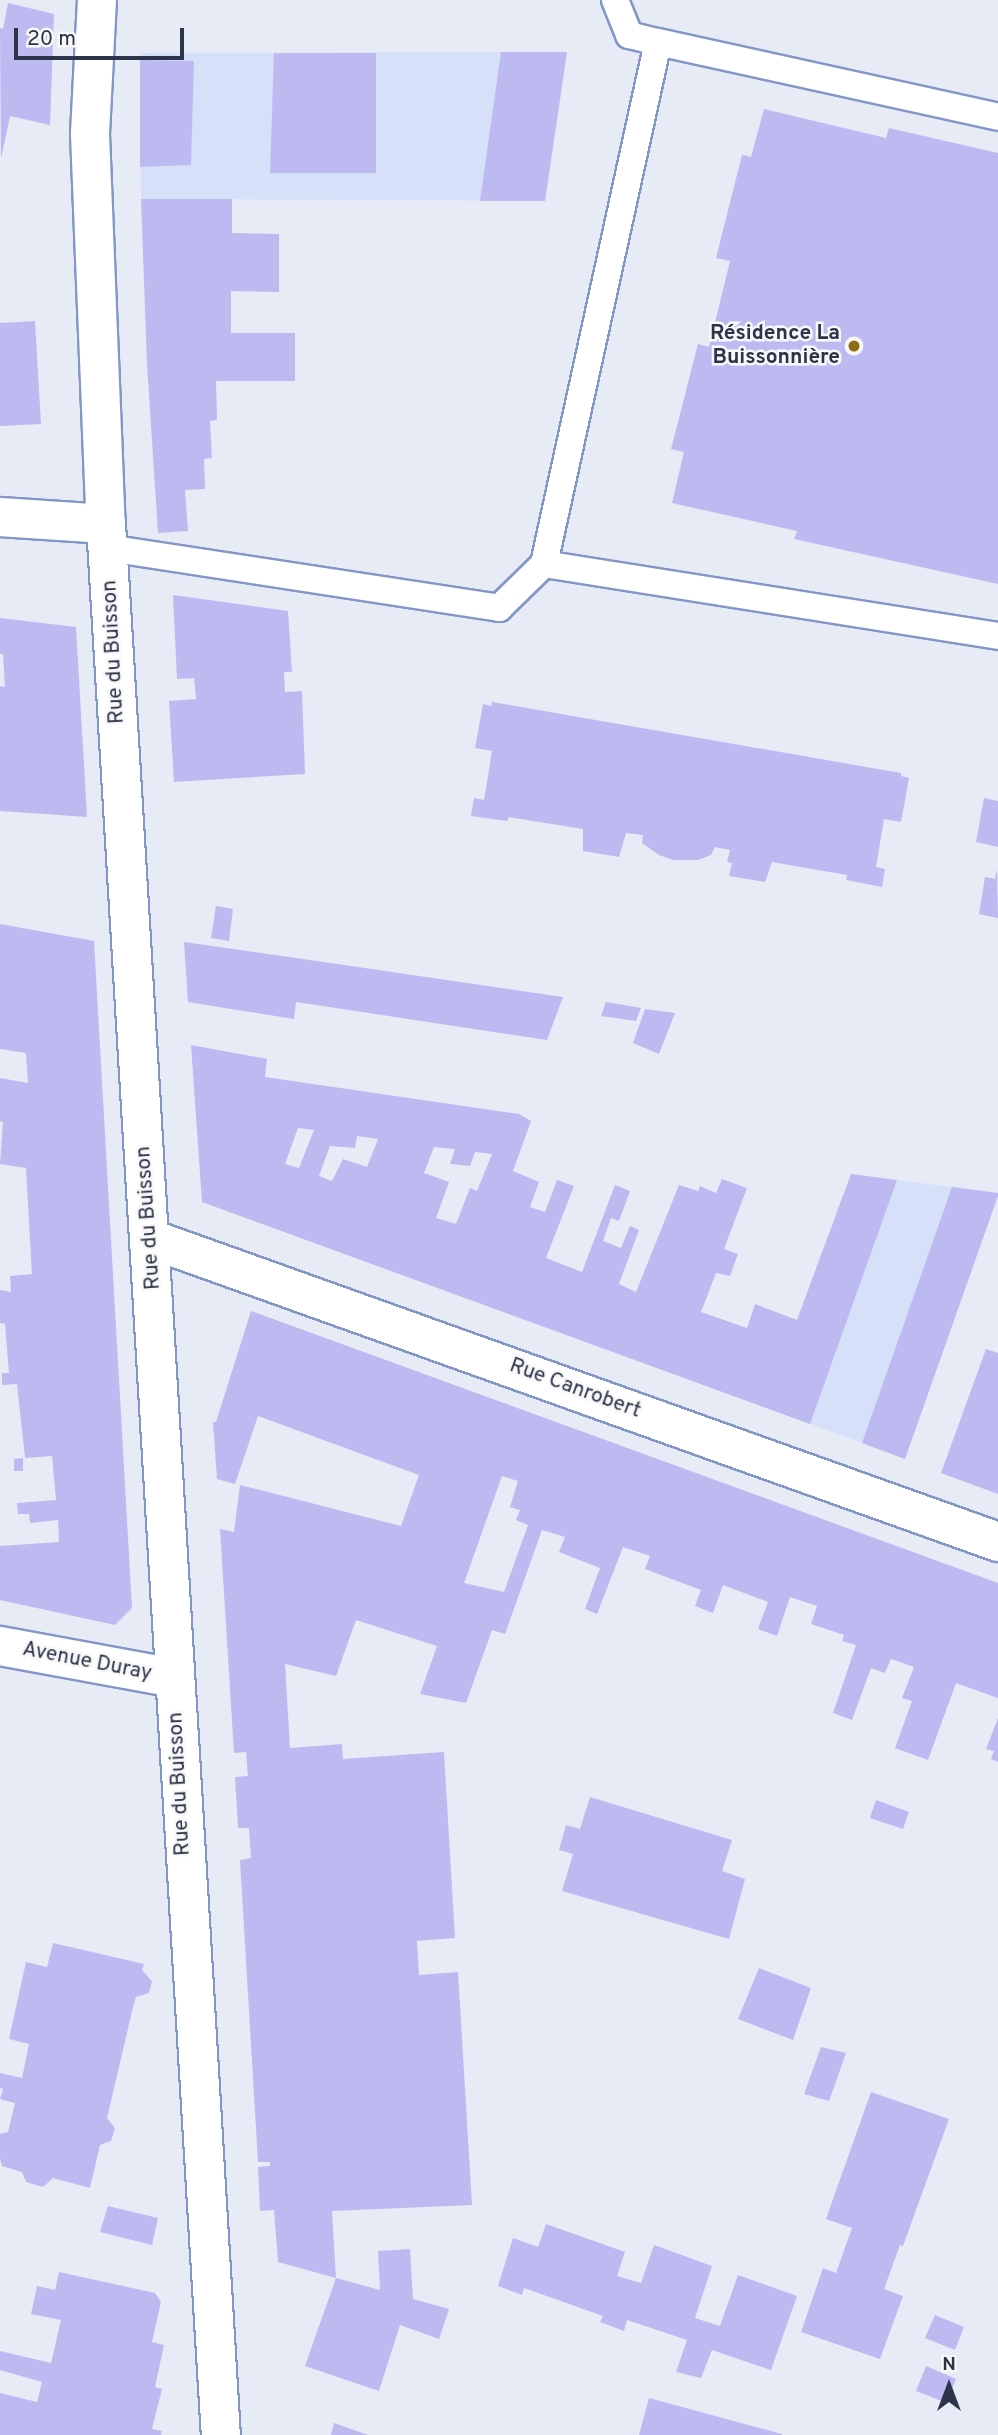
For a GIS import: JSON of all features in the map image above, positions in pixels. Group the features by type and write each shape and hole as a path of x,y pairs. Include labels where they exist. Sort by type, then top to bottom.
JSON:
{"street":[{"name":"Rue du Buisson","path":"97,0 90,134 107,536 221,2435"},
{"path":"0,517 107,536"},
{"name":"Rue Canrobert","path":"151,1238 998,1542"},
{"name":"Avenue Duray","path":"0,1646 174,1678"}],"lane":[{"path":"615,0 629,35 998,117"},
{"path":"107,536 499,608 544,564 658,42"},
{"path":"544,564 998,636"}],"shaded area":[{"path":"567,52 545,201 141,199 140,53"},
{"path":"851,1174 998,1193 905,1459 765,1407"}],"building":[{"path":"8,3 54,14 50,125 10,116 1,159 0,28 3,29"},
{"path":"501,52 567,52 545,201 480,201"},
{"path":"274,53 376,53 376,173 270,173"},
{"path":"140,60 194,61 191,165 140,167"},
{"name":"Résidence La Buissonnière","path":"764,109 886,138 889,128 998,153 998,584 794,539 797,531 672,503 684,452 671,449 698,344 709,347 730,261 716,258 742,155 751,157"},
{"path":"141,199 232,199 232,233 279,234 279,292 231,291 231,333 295,333 295,381 216,381 217,420 210,421 212,458 204,459 205,489 185,490 188,531 158,533 147,364"},
{"path":"35,321 41,424 0,426 0,323"},
{"path":"173,595 288,611 292,672 284,672 285,692 302,691 305,774 174,782 169,701 196,699 194,678 177,679"},
{"path":"0,618 76,627 87,817 0,811 0,686 5,687 3,654 0,654"},
{"path":"492,702 901,773 901,776 909,778 901,822 884,819 876,867 885,869 882,887 846,880 847,875 772,862 765,882 729,876 732,863 727,862 730,850 715,847 711,855 698,860 673,860 659,855 642,843 643,835 626,833 619,857 583,851 583,829 508,817 508,821 471,816 474,798 484,800 492,751 475,748 483,704 491,706"},
{"path":"984,798 998,801 998,847 976,842"},
{"path":"997,869 998,918 979,914 985,877 995,879"},
{"path":"216,906 233,909 229,941 211,938"},
{"path":"0,924 94,941 132,1608 115,1625 0,1600 0,1546 59,1542 58,1520 30,1523 29,1514 18,1514 17,1503 56,1500 52,1456 25,1458 17,1384 2,1385 2,1373 9,1373 5,1324 0,1323 0,1290 11,1292 10,1276 32,1274 26,1168 0,1164 3,1122 0,1121 0,1078 28,1083 26,1053 0,1049"},
{"path":"184,942 563,997 547,1040 296,1002 294,1019 188,1002"},
{"path":"606,1002 641,1008 636,1021 601,1016"},
{"path":"645,1009 675,1013 659,1054 633,1043"},
{"path":"191,1045 267,1059 265,1077 519,1114 531,1121 513,1171 539,1182 530,1207 545,1212 557,1180 574,1186 546,1258 582,1272 615,1185 630,1191 619,1221 611,1218 603,1241 621,1248 630,1226 639,1230 619,1284 636,1292 679,1185 698,1191 700,1186 716,1193 722,1179 747,1188 724,1249 738,1254 730,1276 716,1273 701,1312 747,1328 755,1304 797,1320 851,1174 897,1180 810,1424 202,1202","holes":["298,1128 314,1130 299,1168 285,1164","357,1136 378,1139 367,1167 343,1159 332,1181 319,1176 330,1146 355,1148","434,1147 455,1149 450,1164 470,1166 475,1152 492,1154 477,1191 470,1188 456,1224 436,1218 449,1182 424,1173"]},
{"path":"952,1187 998,1193 998,1196 905,1459 862,1443"},
{"path":"251,1311 998,1583 998,1698 956,1683 928,1760 895,1748 912,1701 902,1698 914,1667 891,1659 885,1673 871,1668 852,1720 833,1713 856,1645 842,1641 844,1635 811,1624 817,1606 790,1597 777,1636 758,1629 768,1602 723,1585 713,1613 695,1606 701,1590 645,1569 650,1556 623,1547 597,1614 585,1609 600,1568 559,1552 565,1537 542,1530 505,1634 492,1630 466,1703 420,1694 437,1646 356,1620 336,1676 285,1664 290,1748 342,1744 343,1759 444,1752 455,1938 417,1941 419,1975 458,1972 472,2205 332,2211 336,2278 278,2262 274,2210 260,2211 258,2167 270,2166 270,2162 258,2162 240,1860 251,1858 249,1828 238,1828 235,1777 248,1776 246,1752 234,1753 220,1529 234,1532 240,1485 401,1526 419,1475 258,1416 235,1484 217,1479 213,1422 216,1422","holes":["502,1476 518,1481 510,1507 520,1510 516,1520 528,1525 504,1592 464,1583"]},
{"path":"986,1349 998,1353 998,1494 941,1473"},
{"path":"23,1458 23,1471 14,1471 14,1459"},
{"path":"998,1718 998,1762 991,1759 994,1751 986,1749"},
{"path":"590,1797 732,1840 722,1871 745,1879 729,1939 562,1891 573,1854 559,1850 566,1825 580,1829"},
{"path":"876,1800 909,1812 903,1829 870,1818"},
{"path":"53,1943 144,1964 142,1970 152,1981 149,1993 136,1997 134,2003 107,2118 115,2128 111,2141 100,2145 90,2188 53,2178 43,2187 26,2182 22,2172 2,2166 0,2158 0,2134 8,2132 15,2103 0,2099 3,2089 0,2088 0,2073 22,2078 29,2044 9,2039 26,1962 47,1967"},
{"path":"759,1968 811,1988 793,2040 738,2019"},
{"path":"821,2047 846,2053 829,2101 804,2094"},
{"path":"871,2092 949,2119 903,2246 900,2245 884,2289 903,2296 880,2359 801,2332 823,2268 836,2273 852,2228 826,2219"},
{"path":"108,2206 158,2218 152,2245 100,2232"},
{"path":"546,2224 625,2252 617,2276 641,2283 654,2245 712,2266 695,2318 720,2326 738,2275 797,2296 771,2370 712,2350 701,2378 676,2372 687,2340 627,2320 624,2331 600,2322 603,2316 524,2288 522,2295 498,2286 513,2238 538,2247"},
{"path":"410,2249 413,2299 449,2309 439,2339 400,2325 379,2391 305,2366 336,2278 380,2290 378,2251"},
{"path":"59,2272 155,2293 161,2302 152,2342 164,2345 155,2387 162,2389 152,2429 162,2431 161,2435 0,2435 0,2393 37,2402 42,2382 0,2370 0,2351 51,2363 61,2320 31,2314 37,2286 55,2290"},
{"path":"935,2315 964,2327 955,2350 925,2338"},
{"path":"926,2366 956,2379 947,2403 916,2391"},
{"path":"649,2398 782,2434 782,2435 639,2435"},
{"path":"334,2423 368,2435 331,2435"}],"place":[{"name":"Résidence La Buissonnière","path":"854,346"}]}
